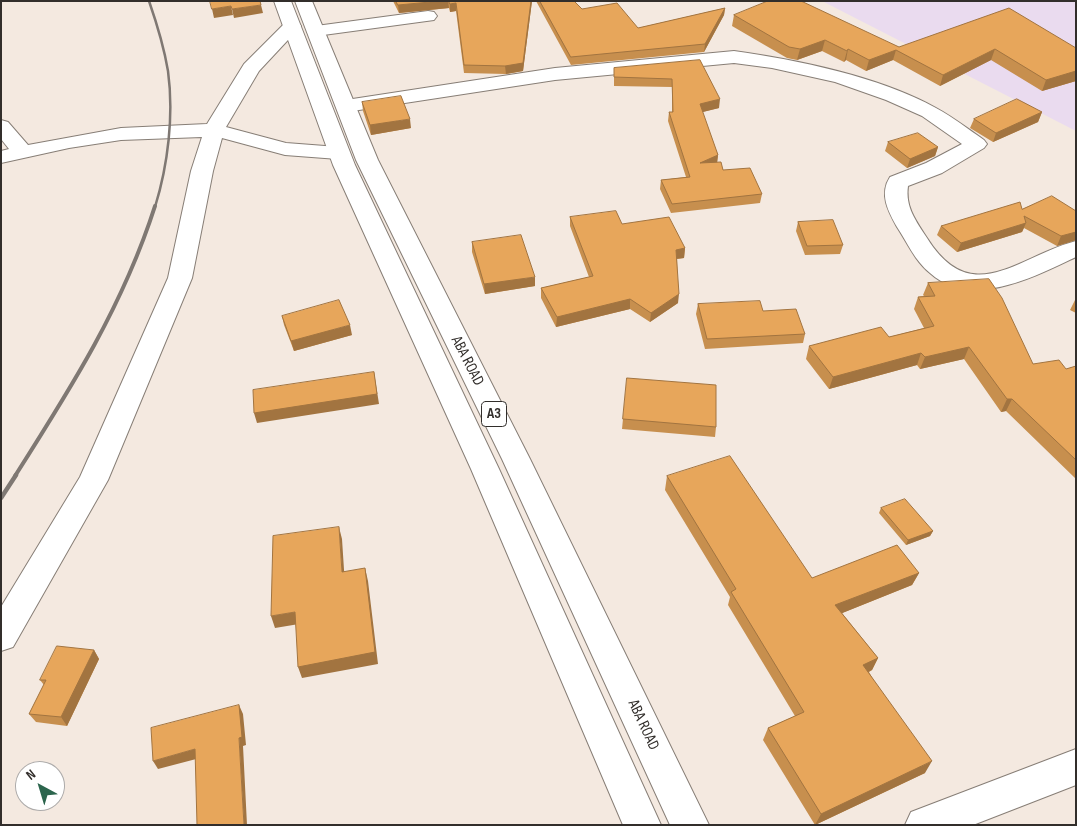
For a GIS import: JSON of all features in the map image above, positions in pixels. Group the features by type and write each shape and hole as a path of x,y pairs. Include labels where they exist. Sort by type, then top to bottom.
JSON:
{"street":[{"name":"ABA ROAD","path":"282,1 304,29 346,106 368,160 516,460 690,825"},
{"name":"ABA ROAD","path":"303,1 304,29 338,152 489,478 642,825"},
{"path":"1,637 93,480 180,278 202,171 214,130 251,68 304,29 428,16"},
{"path":"346,106 555,74 734,57 772,62 841,78 893,96 929,112 977,144 934,168 898,182 896,202 921,247 938,269 955,280 975,284 999,281 1069,259"},
{"path":"1,126 23,152"},
{"path":"1,157 69,142 121,134 214,130 285,149 338,152"},
{"path":"924,825 1076,767"}],"shaded area":[{"path":"822,1 1076,1 1076,131"}],"building":[{"path":"210,1 260,1 261,5 232,9 231,6 212,9"},
{"path":"396,1 441,1 398,5"},
{"path":"449,1 531,1 523,63 505,66 464,65 456,3 450,4"},
{"path":"540,1 574,1 582,9 617,3 638,28 725,8 705,44 571,57"},
{"path":"768,1 801,1 899,47 1009,8 1076,48 1076,71 1046,80 995,49 943,75 896,50 869,60 825,40 800,49 789,47 734,15"},
{"path":"700,60 720,99 700,104 718,155 700,163 721,162 723,170 750,168 762,194 672,204 661,180 690,177 669,112 673,112 672,79 614,77 614,68"},
{"path":"401,96 410,119 370,125 362,102"},
{"path":"1017,99 1042,112 996,133 974,119"},
{"path":"918,133 938,147 910,159 888,142"},
{"path":"1052,196 1076,211 1076,232 1061,236 1024,216 1026,223 961,243 941,226 1020,202 1022,209"},
{"path":"616,211 622,224 669,217 685,248 676,250 679,294 651,313 630,299 557,317 541,288 593,276 570,217"},
{"path":"833,220 843,245 807,246 798,222"},
{"path":"521,235 535,277 484,284 472,242"},
{"path":"989,279 1002,298 1033,364 1059,360 1066,369 1076,366 1076,460 1012,399 1007,399 969,347 925,357 921,353 833,377 809,346 881,327 889,337 934,326 918,297 935,296 928,283"},
{"path":"339,300 350,325 291,341 282,316"},
{"path":"760,301 763,311 796,309 805,334 707,339 698,304"},
{"path":"374,372 377,394 254,413 253,390"},
{"path":"627,378 716,385 716,427 623,419"},
{"path":"730,456 812,578 897,545 919,573 835,605 878,658 863,665 932,761 821,814 768,728 804,712 731,592 736,589 667,476"},
{"path":"905,499 933,531 908,540 881,508"},
{"path":"339,527 342,572 365,568 375,652 298,667 295,612 271,616 273,536"},
{"path":"57,646 94,650 61,717 29,714 46,680 40,680"},
{"path":"239,705 242,737 239,738 244,825 197,825 195,749 153,761 151,728"}],"railway":[{"path":"149,1 160,36 170,88 169,140 160,191 155,207"},
{"path":"15,476 94,346 128,278 155,206"},
{"path":"1,498 16,475"}]}
